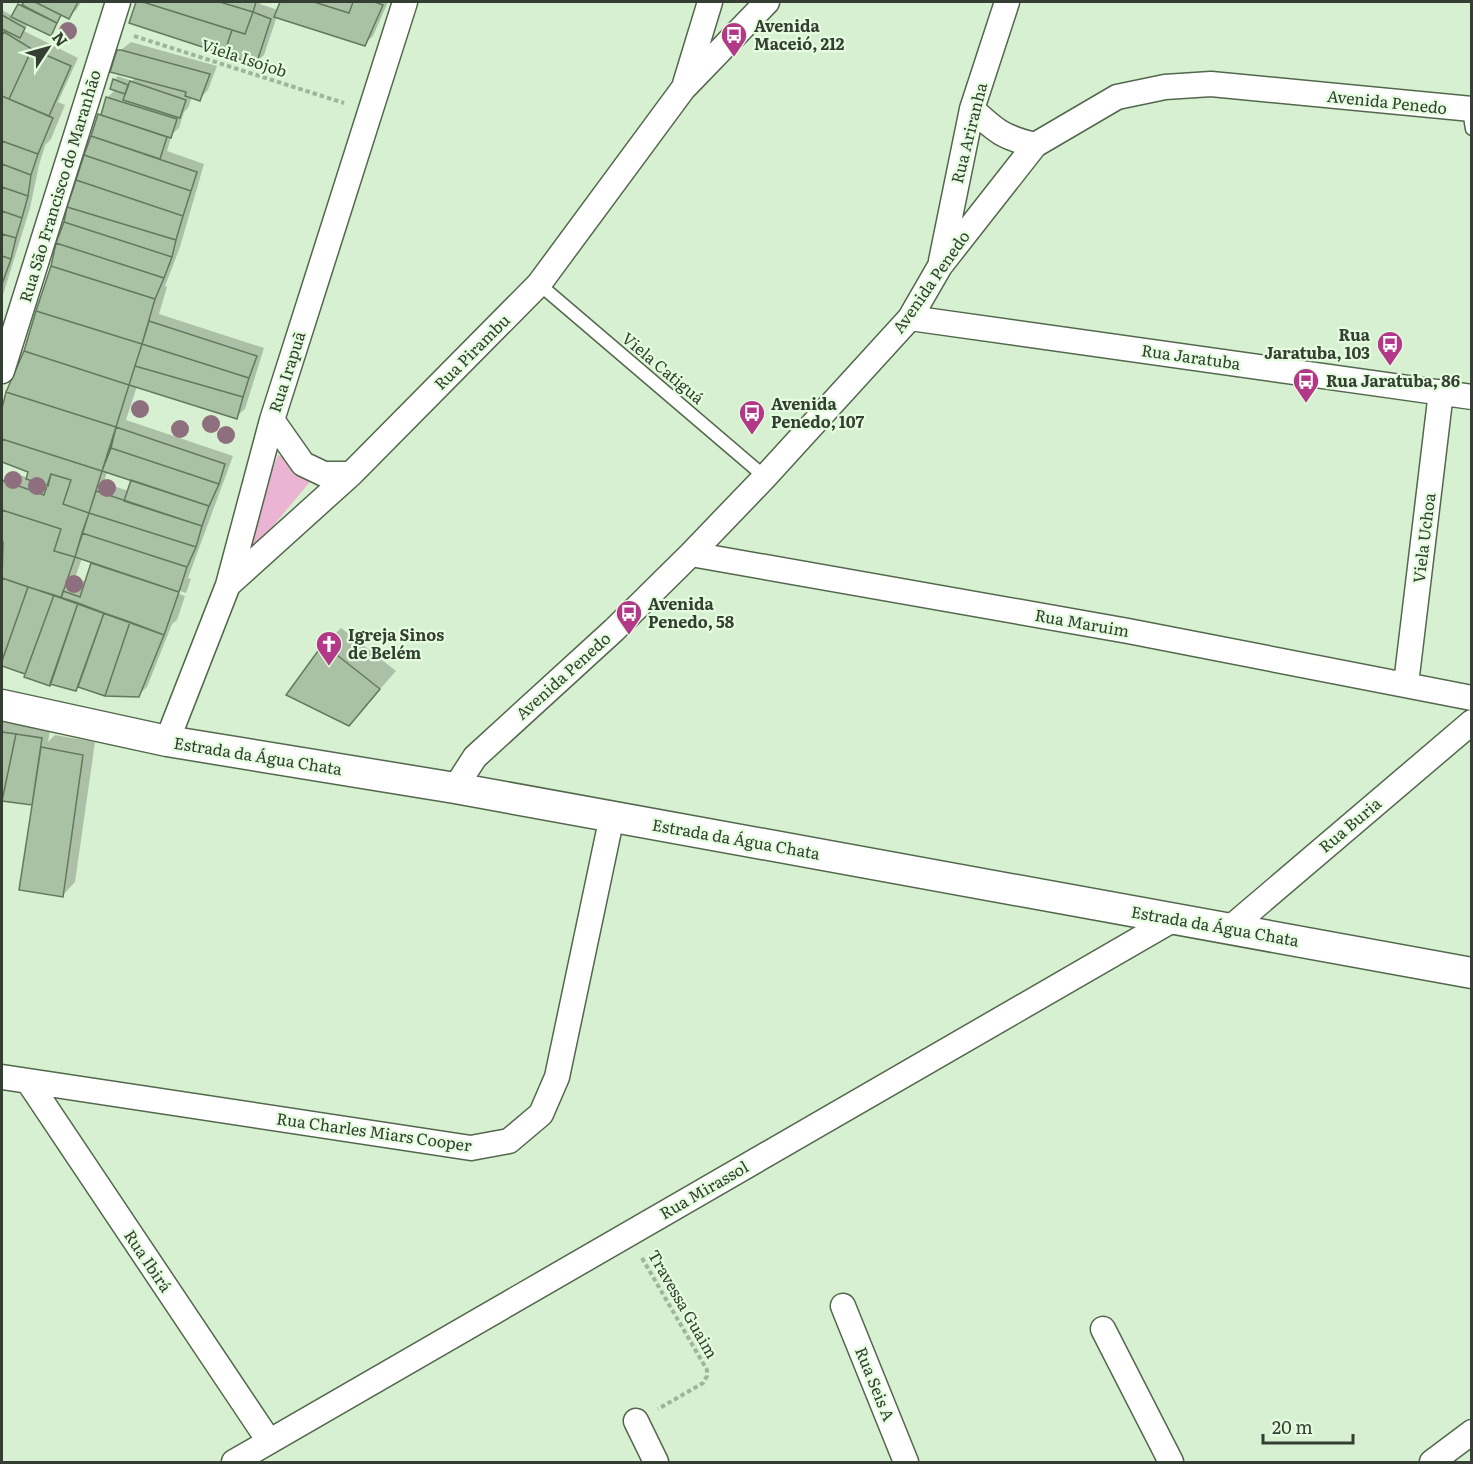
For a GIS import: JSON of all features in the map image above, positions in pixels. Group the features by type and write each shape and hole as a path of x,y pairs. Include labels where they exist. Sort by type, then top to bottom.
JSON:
{"street":[{"name":"Rua São Francisco do Maranhão","path":"2,371 118,2"},
{"name":"Rua Irapuã","path":"167,741 228,585 272,420 405,2"},
{"path":"683,89 710,2"},
{"path":"683,89 767,2"},
{"name":"Rua Ariranha","path":"940,266 972,109 1007,2"},
{"name":"Avenida Penedo","path":"455,788 475,757 614,630 691,554 765,477 910,318 940,266 1035,145 1117,97 1165,87 1211,84 1471,116"},
{"name":"Rua Pirambu","path":"228,585 351,474 539,284 683,89"},
{"path":"972,109 990,127 1009,139 1035,145"},
{"name":"Rua Jaratuba","path":"910,318 1472,396"},
{"name":"Viela Uchoa","path":"1406,684 1441,392"},
{"path":"272,420 303,464 324,474 351,474"},
{"name":"Rua Maruim","path":"691,554 1140,633 1472,698"},
{"name":"Estrada da Água Chata","path":"2,705 167,741 455,788 1472,973"},
{"name":"Rua Buria","path":"1229,929 1472,722"},
{"name":"Rua Charles Miars Cooper","path":"2,1077 471,1148 510,1141 541,1114 557,1077 612,816"},
{"name":"Rua Mirassol","path":"234,1462 1174,919"},
{"name":"Rua Ibirá","path":"28,1081 269,1441"},
{"name":"Rua Seis A","path":"843,1306 906,1462"},
{"path":"1102,1329 1171,1462"},
{"path":"636,1421 656,1462"},
{"path":"1432,1462 1472,1432"}],"lane":[{"name":"Viela Catiguá","path":"539,284 765,477"}],"path":[{"name":"Viela Isojob","path":"109,28 371,111"},
{"name":"Travessa Guaim","path":"628,1234 707,1370 703,1383 636,1421"}],"shaded area":[{"path":"278,455 318,472 259,543 247,549 243,545"}],"building":[{"path":"24,2 35,2 61,15 57,23 22,5"},
{"path":"35,2 78,2 69,19"},
{"path":"136,2 143,2 232,30 224,54 129,23"},
{"path":"143,2 220,2 253,12 245,34"},
{"path":"220,2 256,2 253,12"},
{"path":"280,2 314,2 349,13 353,2 375,2 383,5 365,46 274,17"},
{"path":"18,4 57,23 51,36 11,17"},
{"path":"253,12 271,19 256,65 224,54 232,30 245,34"},
{"path":"2,15 25,28 20,38 2,29"},
{"path":"4,32 32,49 9,99 2,96 2,36"},
{"path":"32,49 71,66 49,116 9,99"},
{"path":"117,50 210,74 200,101 185,96 186,92 110,72"},
{"path":"113,79 128,85 125,94 110,89"},
{"path":"130,81 186,100 180,118 123,100"},
{"path":"2,96 53,118 38,154 2,141"},
{"path":"106,97 177,119 171,138 101,115"},
{"path":"98,114 167,137 160,159 91,136"},
{"path":"91,136 197,172 191,191 84,155"},
{"path":"2,141 38,154 31,175 2,164"},
{"path":"84,155 191,191 183,216 76,180"},
{"path":"2,164 31,175 28,196 2,187"},
{"path":"76,180 183,216 176,240 67,207"},
{"path":"2,187 28,196 22,218 2,211"},
{"path":"67,207 176,240 172,257 64,222"},
{"path":"2,211 22,218 16,238 2,234"},
{"path":"64,222 172,257 164,278 56,243"},
{"path":"2,234 16,238 11,259 2,256"},
{"path":"56,243 164,278 155,299 51,266"},
{"path":"2,256 11,259 2,284"},
{"path":"51,266 155,299 142,344 36,311"},
{"path":"36,311 142,344 129,385 24,351"},
{"path":"149,321 257,356 249,378 142,344"},
{"path":"142,344 249,378 243,397 135,366"},
{"path":"24,351 129,385 116,427 6,392"},
{"path":"135,366 243,397 237,419 129,385"},
{"path":"6,392 116,427 102,471 2,439 2,408"},
{"path":"116,427 225,464 219,484 111,448"},
{"path":"2,439 102,471 89,513 63,504 71,480 51,474 48,486 26,479 28,472 2,462"},
{"path":"111,448 219,484 209,506 102,471"},
{"path":"51,474 71,480 63,504 89,513 75,557 54,551 61,529 2,510 2,480 44,495"},
{"path":"131,480 209,506 202,526 124,501"},
{"path":"96,491 202,526 196,547 89,513"},
{"path":"2,510 61,529 54,551 75,557 61,598 2,578"},
{"path":"89,513 196,547 187,567 82,533"},
{"path":"82,533 187,567 179,592 75,557"},
{"path":"91,563 179,592 164,635 61,598 63,591 80,597"},
{"path":"2,578 28,587 2,661"},
{"path":"28,587 54,595 25,674 2,666 2,661"},
{"path":"54,595 78,603 50,686 24,677"},
{"path":"78,603 104,613 76,691 50,684"},
{"path":"104,613 130,622 105,696 78,687"},
{"path":"130,622 164,635 139,697 105,696"},
{"name":"Igreja Sinos de Belém","path":"323,644 380,689 349,726 286,695"},
{"path":"2,732 16,734 2,801"},
{"path":"16,734 42,738 32,805 2,801"},
{"path":"41,747 83,755 63,897 19,890"}],"place":[{"name":"Avenida Maceió, 212","path":"734,58"},
{"name":"Rua Jaratuba, 103","path":"1390,367"},
{"name":"Rua Jaratuba, 86","path":"1306,404"},
{"name":"Avenida Penedo, 107","path":"752,436"},
{"name":"Avenida Penedo, 58","path":"629,636"},
{"name":"Igreja Sinos de Belém","path":"329,667"}]}
